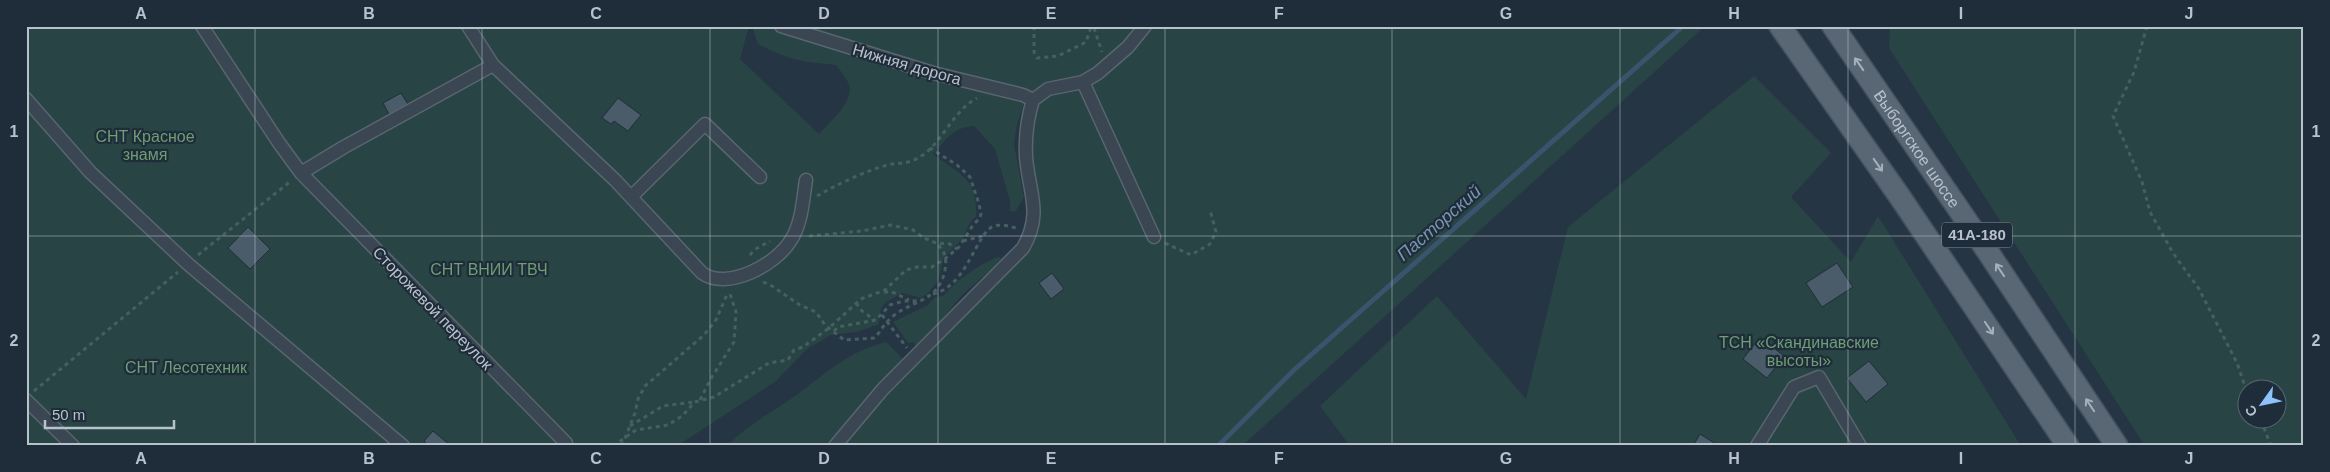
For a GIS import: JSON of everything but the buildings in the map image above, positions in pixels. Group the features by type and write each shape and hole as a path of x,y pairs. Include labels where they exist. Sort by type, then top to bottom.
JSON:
{"main road":[{"name":"Выборгское шоссе","path":"1833,26 1988,252 2117,446"},
{"name":"41А-180","path":"1785,33 1917,221 2068,446"}],"street":[{"name":"Сторожевой переулок","path":"202,26 279,143 301,172 566,443"},
{"path":"468,26 493,65 631,197 702,273 709,278 727,285 738,276 762,267 791,240 802,205 806,180"},
{"name":"Нижняя дорога","path":"781,26 933,73 1033,100"},
{"path":"835,446 883,389 998,271 1023,248 1030,235 1035,214 1026,159 1026,134 1033,100 1048,89 1083,82 1116,58 1145,26"},
{"path":"301,172 493,65"},
{"path":"1083,82 1154,237"},
{"path":"26,99 90,172 188,264 402,446"},
{"path":"631,197 705,124 760,177"},
{"path":"1756,446 1794,387 1819,377 1860,446"},
{"path":"26,399 73,446"}],"path":[{"path":"1034,26 1034,52 1037,58 1058,56 1086,42 1091,27 1094,28 1102,52"},
{"path":"2147,26 2134,72 2114,116 2142,182 2150,212 2173,253 2199,289 2237,363 2243,380"},
{"path":"802,205 849,180 890,164 901,165 918,158 930,148 967,104 994,88"},
{"path":"628,427 663,406 695,402 714,396 769,362 788,360 794,350 802,347 829,328 856,303 882,291 906,270 917,267 932,267 957,249 981,214 972,181 957,165 930,148"},
{"path":"26,399 301,172"},
{"path":"1154,237 1192,255 1210,244 1216,232 1210,210"},
{"path":"738,276 772,286 800,305 816,312 829,328 844,340 875,338 888,320 932,294 942,282 946,258 943,250 936,243 914,230 891,225 791,240"},
{"path":"932,294 944,291 962,272 973,257 984,236 994,226 1005,225 1030,235"},
{"path":"963,241 984,236"},
{"path":"936,243 950,244 957,249"},
{"path":"700,400 734,342 736,312 727,285"},
{"path":"622,446 635,413 638,399 645,386 704,334 716,320 727,285"},
{"path":"882,291 892,292 909,300 920,302"},
{"path":"834,331 838,327 876,320 890,305 909,300"},
{"path":"856,303 862,311 876,320"},
{"path":"882,315 888,320 914,358"},
{"path":"613,446 636,430 668,425 682,416 695,402"},
{"path":"2265,430 2271,446"}],"green space":[{"path":"26,26 749,26 740,59 819,134 845,105 850,91 847,80 836,65 796,59 778,54 758,44 752,26 1705,26 1242,446 727,446 751,425 859,351 886,342 908,364 1031,230 1026,159 1036,97 1024,103 1017,124 1014,144 1024,197 1015,212 1010,211 1010,201 995,149 974,126 955,131 933,154 959,172 970,185 976,203 976,216 962,239 944,257 938,281 927,294 921,298 903,293 882,307 879,324 857,332 831,335 807,349 776,381 677,446 26,446"},
{"path":"1890,26 2304,26 2304,446 2145,446 1889,48"},
{"name":"ТСН «Скандинавские высоты»","path":"1754,76 1831,153 1791,197 1851,262 1878,216 2021,446 1350,446 1320,406 1437,296 1526,399 1568,227"},
{"path":"997,257 1002,258 998,264 963,294 917,349 913,342 908,343 893,322 928,305 935,297 943,296 958,281 979,266"}],"waterway":[{"name":"Пасторский","path":"1218,446 1294,370 1683,26"}],"park label":[{"name":"СНТ Красное знамя","path":"145,145"},
{"name":"СНТ ВНИИ ТВЧ","path":"489,269"},
{"name":"СНТ Лесотехник","path":"186,367"}]}
